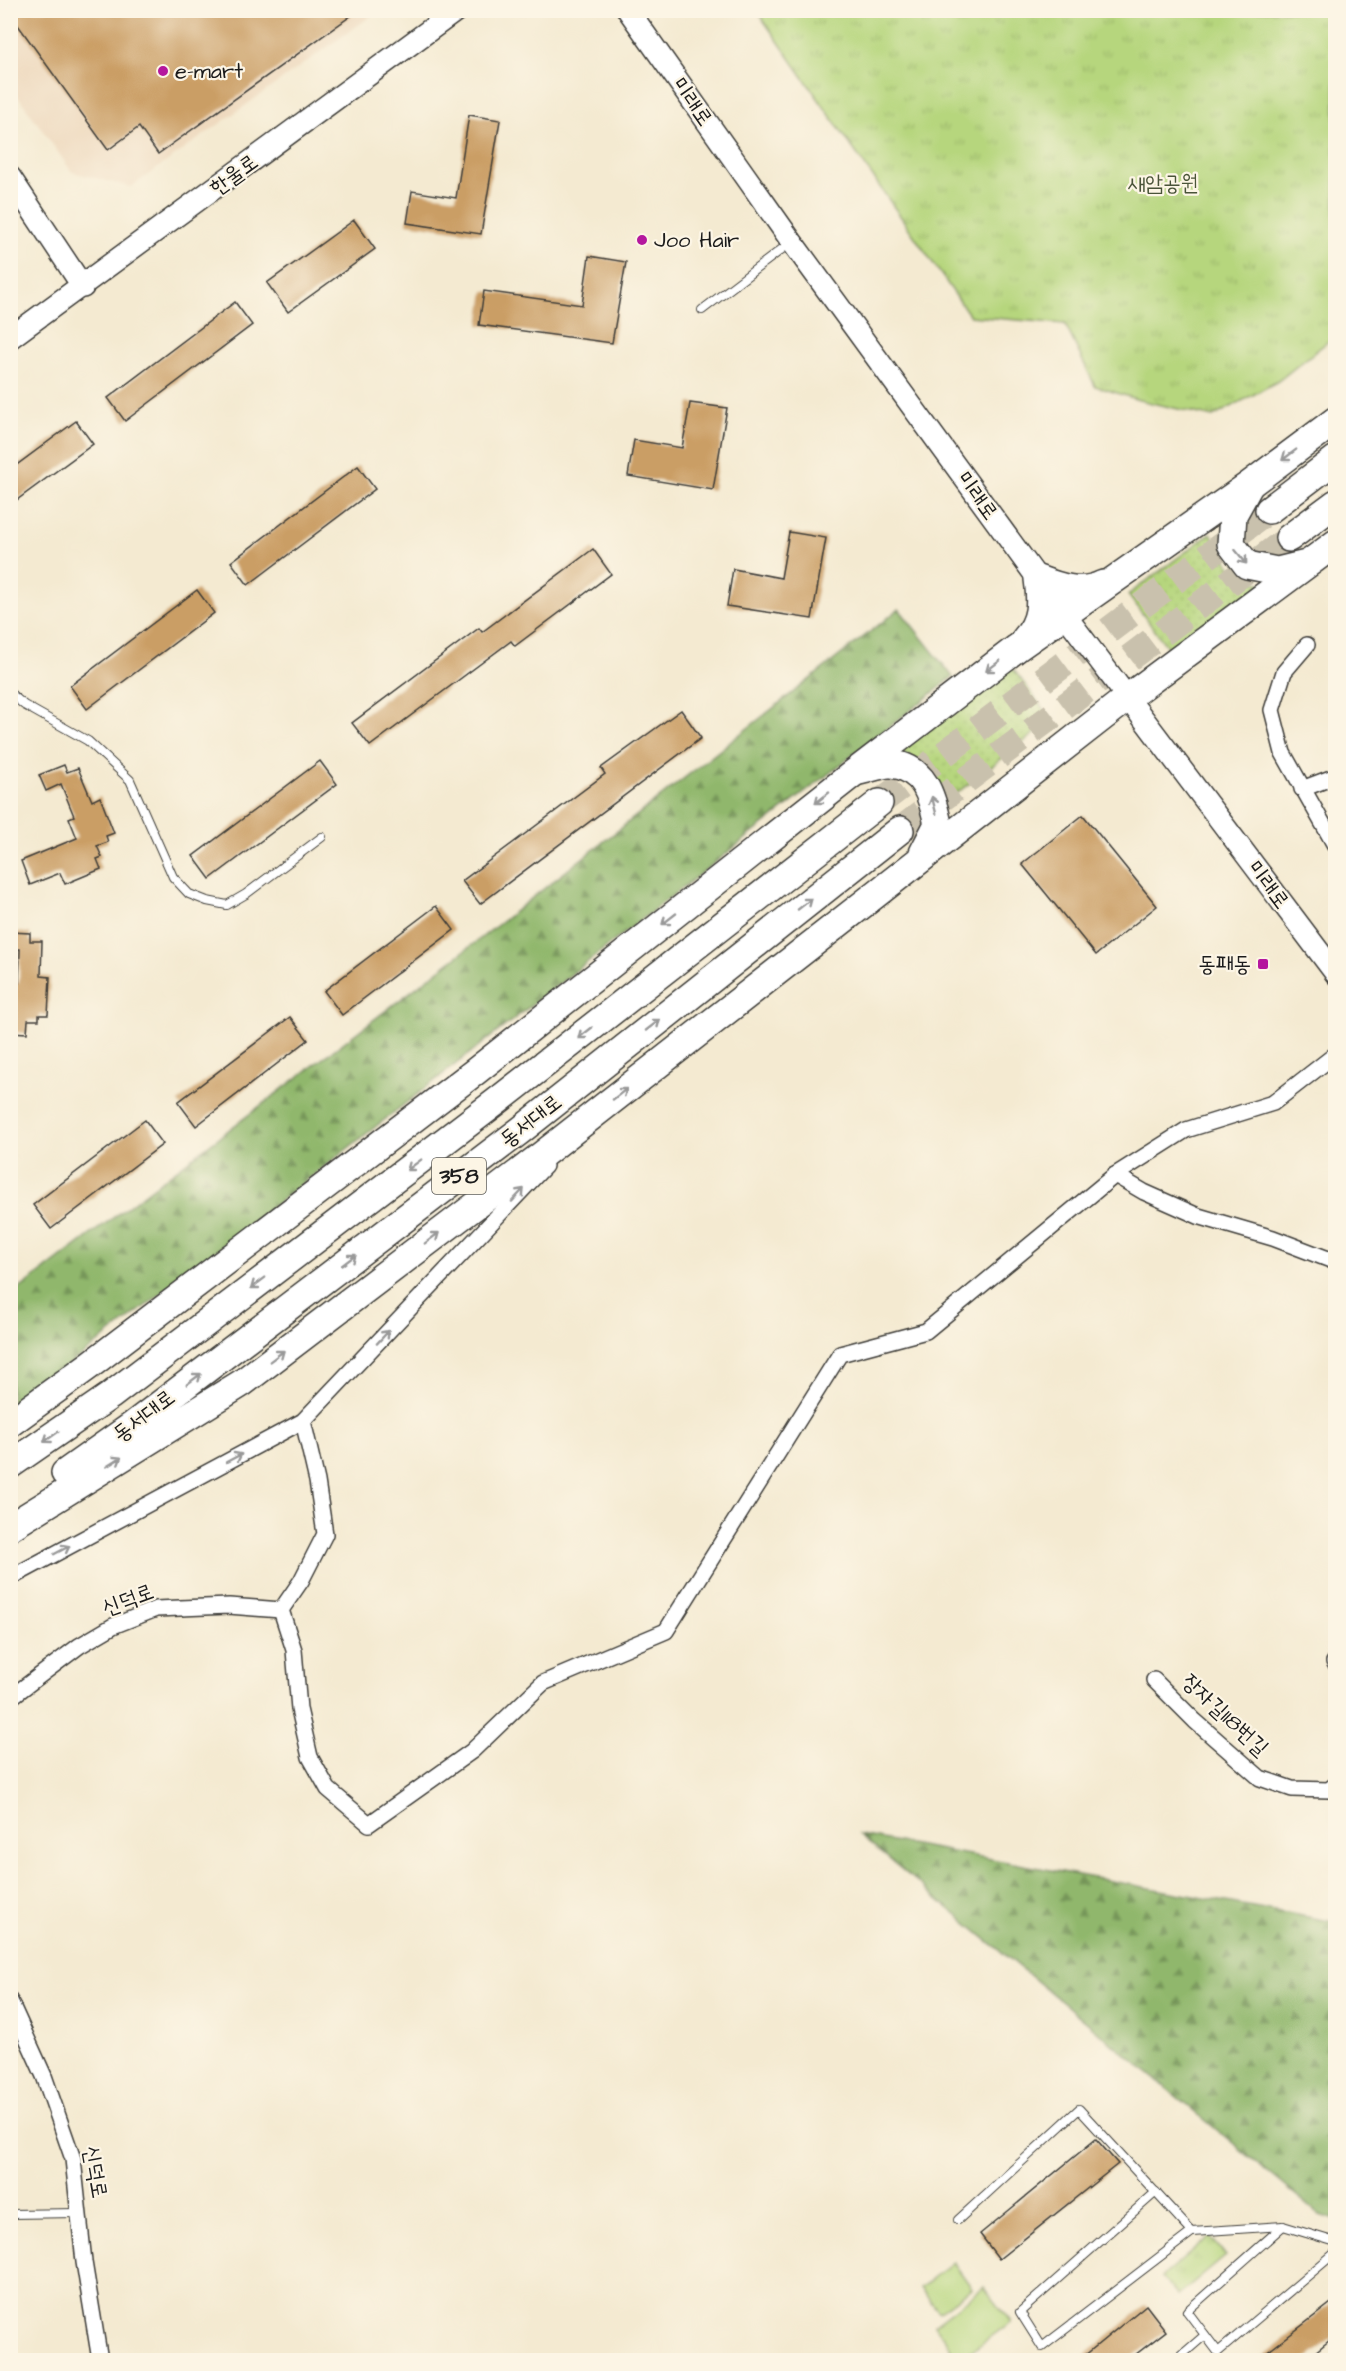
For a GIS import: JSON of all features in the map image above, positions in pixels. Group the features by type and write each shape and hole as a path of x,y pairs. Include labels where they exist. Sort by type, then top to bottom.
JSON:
{"highway":[{"path":"10,1423 90,1365 476,1071 855,772 1017,648 1250,485 1335,420"},
{"path":"1269,510 1335,459"},
{"path":"1250,485 1233,515 1231,544 1247,565 1277,571 1308,564"},
{"path":"1289,538 1335,503"},
{"path":"10,1527 242,1383 591,1117 1127,698 1335,543"},
{"path":"1017,648 1032,632 1039,618 1041,601 1038,579 1060,587 1079,590 1097,587 1118,577"},
{"path":"855,772 892,764 915,773 931,792 939,824 920,859"},
{"name":"동서대로","path":"10,1465 110,1396 496,1102 879,802"},
{"name":"동서대로","path":"10,1511 133,1425 521,1130 900,830"}],"main road":[{"name":"한울로","path":"10,338 83,287 457,10"},
{"name":"미래로","path":"628,10 792,243 1064,614 1127,698 1329,952 1335,974"},
{"path":"10,177 83,287"}],"street":[{"path":"1307,645 1284,672 1272,710 1283,753 1335,847"},
{"path":"1302,789 1335,776"},
{"path":"303,1421 317,1482 325,1534 301,1581 281,1610 294,1650 299,1709 310,1757 328,1789 369,1824 471,1751 543,1683 666,1631 840,1354 927,1330 1115,1175 1186,1130 1273,1103 1335,1053"},
{"path":"10,1578 303,1421 591,1117"},
{"path":"1115,1175 1144,1192 1198,1216 1273,1238 1335,1262"},
{"name":"신덕로","path":"10,1698 79,1646 113,1626 156,1609 229,1606 281,1610"},
{"name":"장자길118번길","path":"1154,1680 1195,1721 1260,1778 1292,1789 1329,1790 1335,1784"},
{"name":"신덕로","path":"10,2001 44,2076 73,2158 84,2262 100,2361"}],"lane":[{"path":"702,310 792,243"},
{"path":"10,693 24,705 88,741 130,780 173,877 189,894 207,902 227,905 246,894 321,837"},
{"path":"958,2220 1079,2109 1191,2232"},
{"path":"1156,2192 1020,2312 1042,2347 1191,2232 1284,2226 1335,2242"},
{"path":"10,2214 79,2213"},
{"path":"1284,2226 1187,2311 1218,2352 1335,2252"},
{"path":"1176,2361 1205,2335"}],"shaded area":[{"name":"e-mart","path":"10,11 378,11 131,187 72,172 11,86"}],"green space":[{"name":"새암공원","path":"757,11 1335,11 1335,336 1278,381 1213,417 1139,400 1095,386 1065,324 970,316"},
{"path":"1211,533 1219,551 1237,574 1267,586 1174,656 1128,595"},
{"path":"899,609 953,677 85,1353 11,1406 10,1296 476,942"},
{"path":"1005,668 1013,669 1052,720 949,799 921,762 897,752"},
{"path":"860,1835 1335,1922 1335,2220 1320,2215"},
{"path":"1210,2236 1226,2256 1178,2296 1162,2277"},
{"path":"953,2262 972,2288 939,2312 920,2288"},
{"path":"984,2287 1011,2322 959,2360 934,2325"}],"building":[{"name":"e-mart","path":"10,10 359,10 158,154 139,127 108,150 10,14"},
{"path":"469,115 500,120 481,234 407,223 412,191 456,198"},
{"path":"354,220 375,249 288,312 267,283"},
{"path":"589,256 626,262 612,343 479,325 484,291 582,305"},
{"path":"235,302 252,325 125,421 108,398"},
{"path":"690,403 727,408 713,490 628,476 634,440 682,448"},
{"path":"76,421 93,444 10,505 10,470"},
{"path":"358,466 375,489 248,585 231,562"},
{"path":"789,532 826,538 812,619 727,606 733,569 781,578"},
{"path":"593,549 611,574 515,646 511,641 370,746 352,723 479,628 482,632"},
{"path":"197,590 214,613 87,709 70,686"},
{"path":"681,710 701,738 480,904 462,881 605,774 601,768"},
{"path":"320,761 337,784 210,879 193,856"},
{"path":"64,765 67,772 78,768 92,801 100,797 114,833 106,836 108,842 97,846 102,857 97,859 101,869 65,884 60,873 30,885 21,861 77,838 69,818 74,816 61,784 46,791 39,775"},
{"path":"1083,815 1157,906 1096,955 1022,864"},
{"path":"436,906 454,930 342,1015 324,991"},
{"path":"10,932 30,933 30,941 42,941 41,976 50,977 48,1015 39,1015 39,1020 28,1020 27,1033 10,1032 13,983 19,983 20,949 10,949"},
{"path":"290,1017 308,1040 196,1126 178,1102"},
{"path":"145,1120 163,1144 51,1229 33,1205"},
{"path":"1096,2139 1118,2164 999,2259 980,2234"},
{"path":"1335,2300 1335,2336 1304,2361 1256,2361"},
{"path":"1146,2305 1166,2331 1127,2361 1078,2361"}],"tunnel":[{"path":"879,803 1269,510"},
{"path":"900,830 1289,538"}],"place":[{"name":"e-mart","path":"163,71"},
{"name":"Joo Hair","path":"642,240"},
{"name":"동패동","path":"1263,964"}]}
